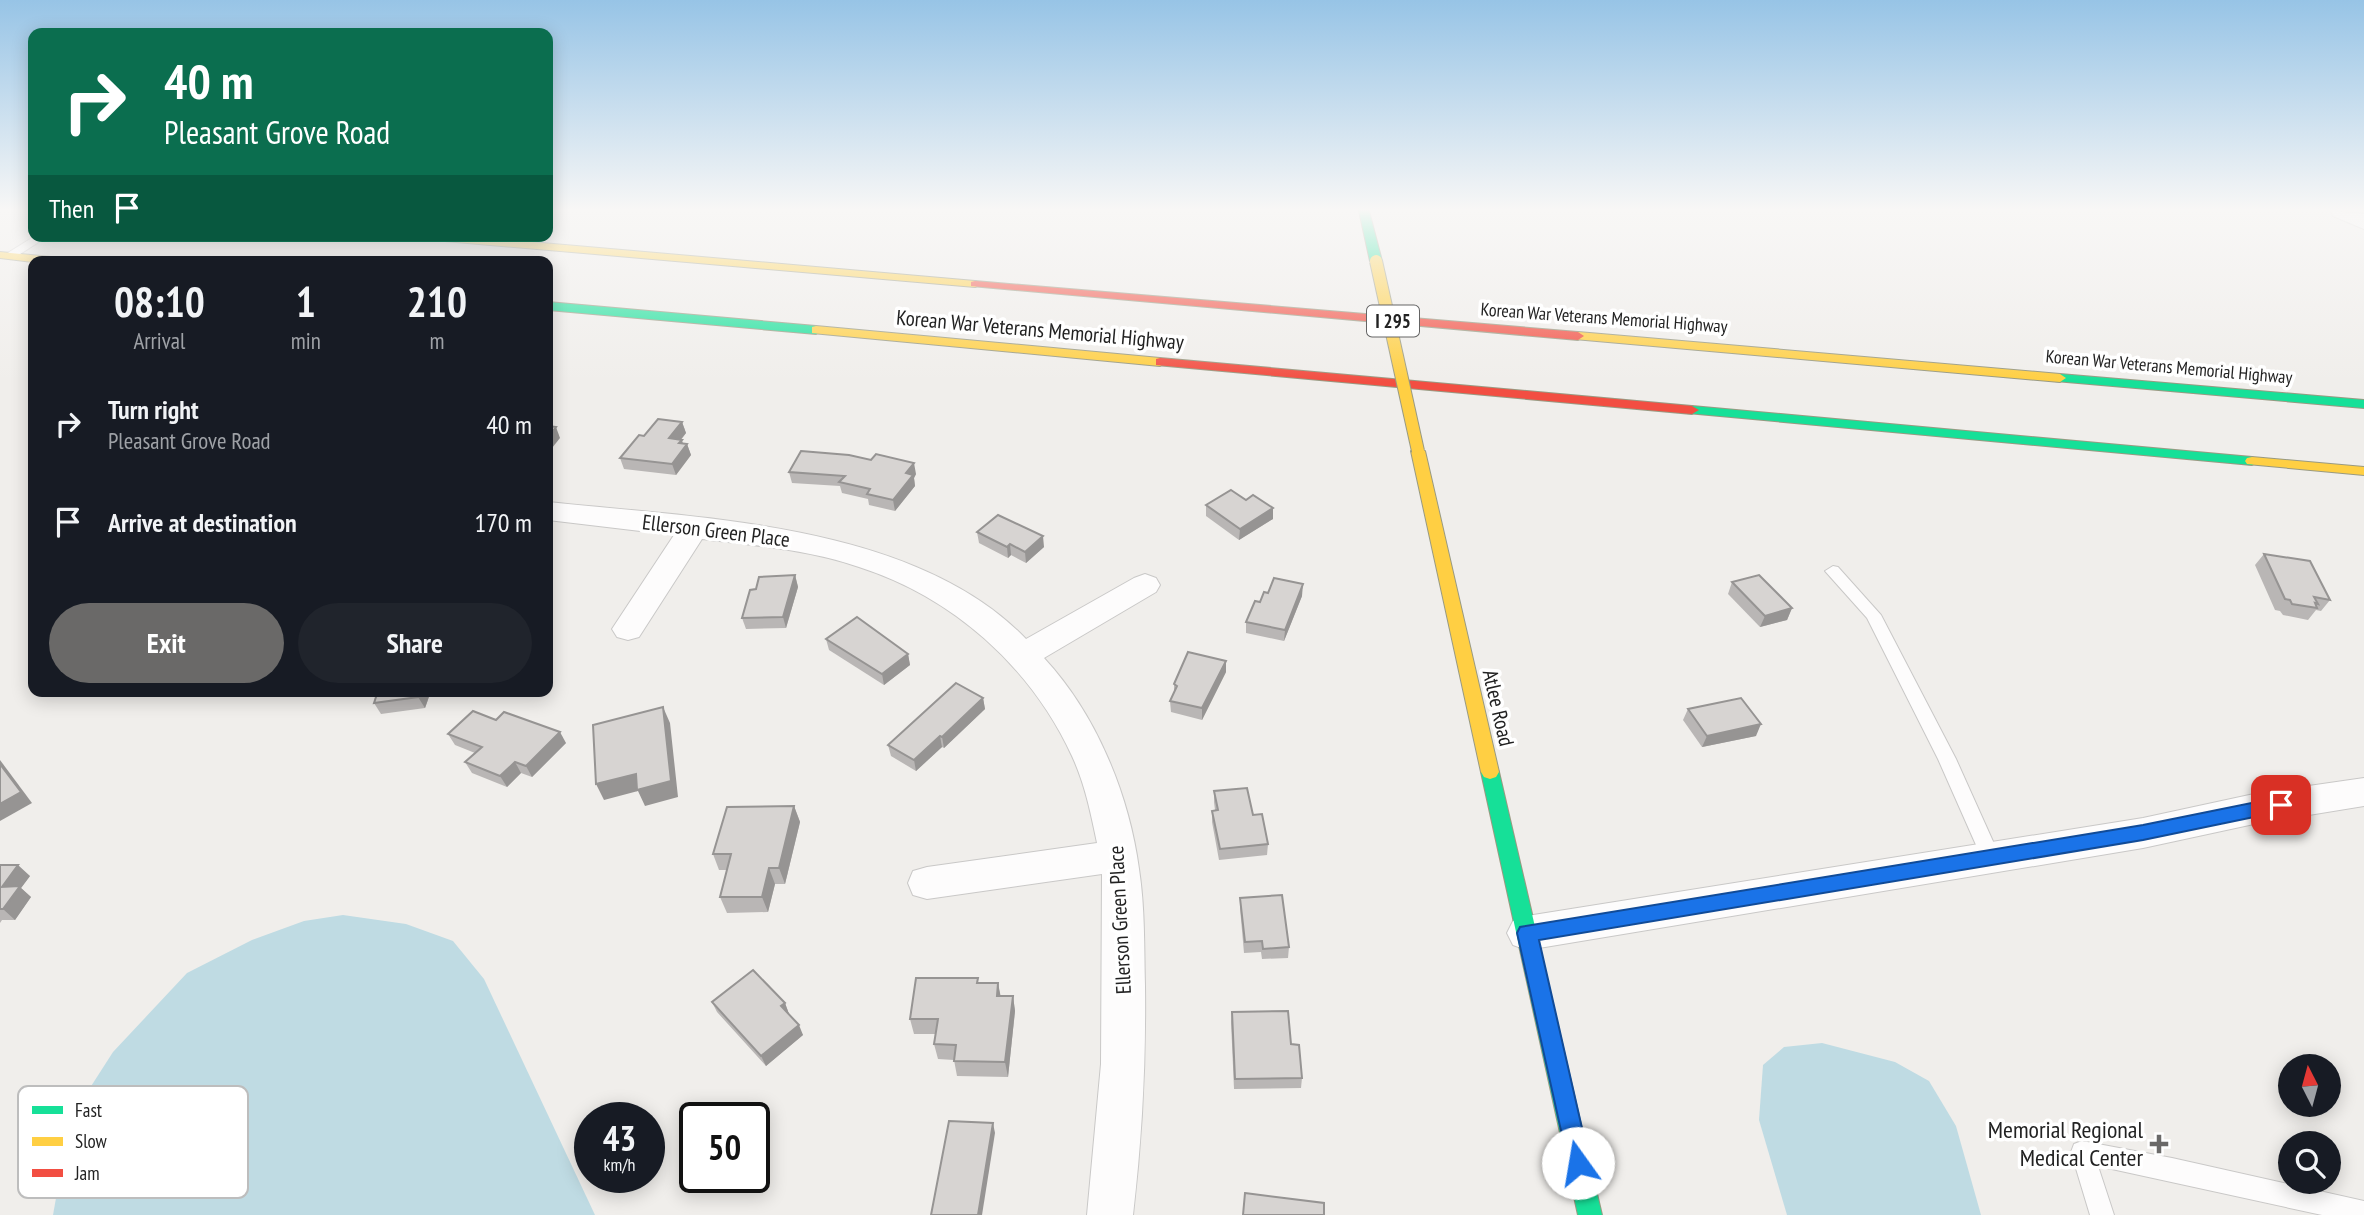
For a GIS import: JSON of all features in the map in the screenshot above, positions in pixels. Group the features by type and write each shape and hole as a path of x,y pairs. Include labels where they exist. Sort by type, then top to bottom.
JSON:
{"main road":[{"name":"Korean War Veterans Memorial Highway","path":"788,268 2364,404"},
{"name":"Atlee Road","path":"1377,268 1590,1215"},
{"name":"Korean War Veterans Memorial Highway","path":"553,306 2364,471"}],"street":[{"name":"Ellerson Green Place","path":"553,512 798,542 845,552 889,566 930,585 968,608 1024,655 1052,688 1073,719 1098,771 1119,856 1125,1051 1119,1150 1110,1215"},
{"path":"628,629 694,528"},
{"path":"1024,655 1145,585"},
{"path":"1527,933 1991,858 2364,792"},
{"path":"926,883 1119,856"}],"lane":[{"path":"1833,571 1872,615 1947,760 1991,858"},
{"path":"2102,1215 2082,1152 2172,1169 2364,1213"}],"water":[{"path":"343,915 406,924 453,941 484,979 574,1170 574,1193 585,1193 595,1215 53,1215 56,1198 248,1198 248,1086 91,1086 113,1052 187,973 252,940 304,921"},
{"path":"1822,1043 1895,1062 1929,1081 1956,1126 1981,1215 1787,1215 1759,1120 1763,1065 1784,1047"}],"building":[{"path":"658,419 682,422 669,438 682,440 679,443 687,444 672,464 620,458 639,435 644,436"},
{"path":"801,451 849,455 871,460 876,454 914,463 906,473 913,475 893,500 867,494 870,489 839,482 845,476 789,472"},
{"path":"1231,490 1246,500 1253,495 1273,508 1240,529 1206,505"},
{"path":"998,515 1043,536 1025,552 1010,544 1007,547 977,532"},
{"path":"2264,554 2310,561 2330,600 2314,597 2317,608 2292,604 2285,599"},
{"path":"795,575 783,617 742,618 750,590 756,589 759,577"},
{"path":"1759,575 1792,608 1765,616 1732,582"},
{"path":"1274,578 1303,584 1285,630 1246,622 1255,601 1260,602 1264,592 1268,593"},
{"path":"857,617 908,654 882,674 826,639"},
{"path":"1188,652 1226,661 1202,708 1170,701 1177,686 1174,684"},
{"path":"956,683 983,698 914,760 888,745"},
{"path":"376,697 418,697 374,703"},
{"path":"1741,698 1761,724 1707,736 1688,709"},
{"path":"663,707 671,781 637,790 636,774 596,784 593,725"},
{"path":"473,711 496,720 504,712 560,732 526,766 515,762 500,776 465,762 482,747 448,734"},
{"path":"0,764 21,792 0,804"},
{"path":"1247,788 1253,815 1262,814 1268,844 1220,849 1212,811 1218,810 1214,791"},
{"path":"794,806 779,868 769,868 762,897 720,897 731,854 713,854 727,807"},
{"path":"0,865 18,865 2,887 20,886 3,909 0,909"},
{"path":"1282,895 1289,947 1263,949 1262,941 1245,942 1240,898"},
{"path":"753,970 785,1003 781,1006 799,1025 761,1056 712,1002"},
{"path":"916,978 978,978 977,983 998,983 997,996 1013,996 1005,1062 954,1061 956,1045 934,1044 938,1019 910,1019"},
{"path":"1288,1011 1291,1044 1299,1045 1302,1078 1235,1079 1232,1012"},
{"path":"949,1121 993,1123 978,1215 931,1215"},
{"path":"1245,1193 1324,1203 1324,1215 1243,1215"}],"traffic: fast":[{"path":"553,306 816,330"},
{"path":"2060,378 2364,404"},
{"path":"1692,410 2252,461"},
{"path":"1490,772 1590,1215"}],"traffic: slow":[{"path":"787,268 975,284"},
{"path":"1377,268 1418,451"},
{"path":"816,330 1160,362"},
{"path":"1578,336 2060,378"},
{"path":"1418,451 1490,772"},
{"path":"2252,461 2364,471"}],"traffic: jam":[{"path":"975,284 1578,336"},
{"path":"1160,362 1692,410"}],"place":[{"name":"Memorial Regional Medical Center","path":"2159,1144"}],"route":[{"path":"1578,1163 1527,933 2143,833 2281,805"}]}
